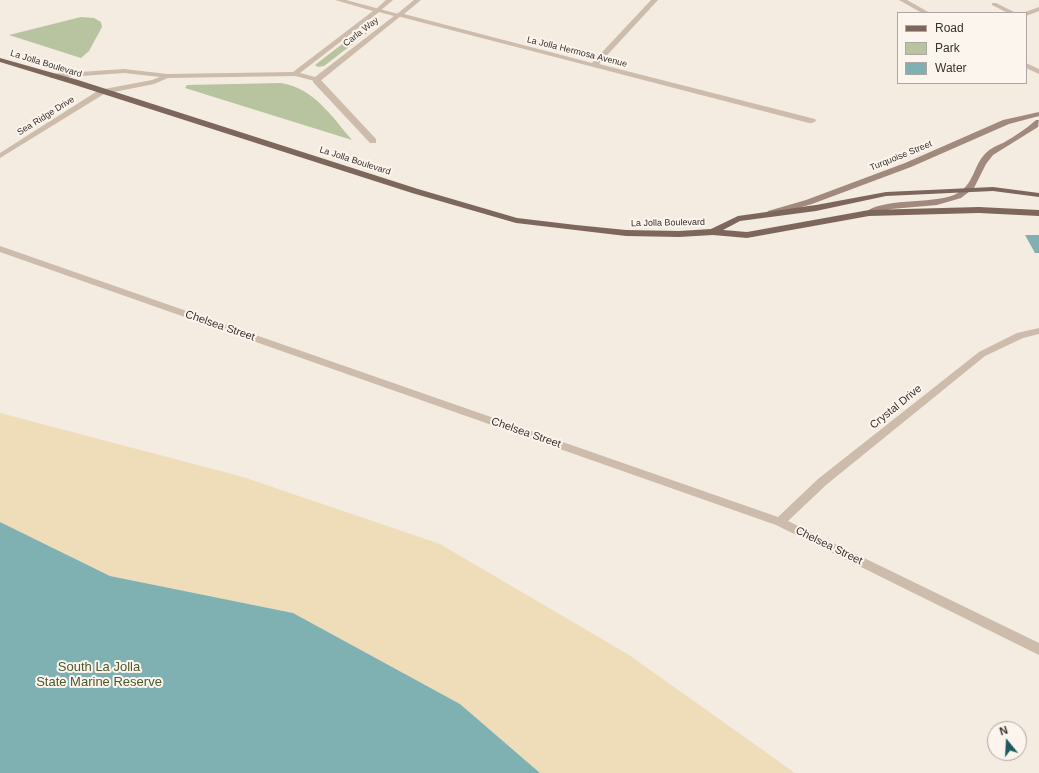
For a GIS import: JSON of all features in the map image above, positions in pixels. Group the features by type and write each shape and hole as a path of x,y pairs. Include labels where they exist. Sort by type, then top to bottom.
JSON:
{"main road":[{"name":"La Jolla Boulevard","path":"0,60 415,191 516,220 626,233 679,234 713,232 747,235 869,213 979,210 1039,213"},
{"name":"Turquoise Street","path":"768,214 809,202 908,165 1006,122 1039,114"},
{"path":"869,213 882,207 945,200 958,196 969,189 977,179 984,161 990,153 1027,132 1039,122"},
{"name":"La Jolla Boulevard","path":"713,232 738,219 816,208 886,194 969,189 1039,195"}],"street":[{"name":"La Jolla Hermosa Avenue","path":"338,0 812,121"},
{"name":"Carla Way","path":"294,74 390,0"},
{"name":"Carla Way","path":"316,80 418,0"},
{"path":"593,66 655,0"},
{"path":"902,0 925,12"},
{"path":"994,4 1011,12"},
{"path":"1027,14 1039,9"},
{"path":"1027,66 1039,72"},
{"path":"53,76 120,71 146,71 167,76 294,74 316,80 373,141"},
{"path":"102,92 154,82 167,76"},
{"name":"Sea Ridge Drive","path":"0,156 102,92"},
{"name":"Chelsea Street","path":"0,249 780,522 1039,649"},
{"name":"Crystal Drive","path":"780,522 822,482 982,354 1020,336 1039,331"}],"green space":[{"path":"81,17 94,18 101,22 102,27 89,51 81,58 9,35"},
{"path":"359,31 367,33 324,66 318,67 315,65"},
{"path":"281,83 293,86 313,97 352,140 185,88 187,85"}],"sand":[{"path":"0,413 243,477 440,544 629,655 795,773 540,773 460,704 293,613 110,576 0,522"}],"water":[{"path":"1025,235 1039,235 1039,253 1035,253"},
{"name":"South La Jolla State Marine Reserve","path":"0,522 110,576 293,613 460,704 540,773 0,773"}]}
